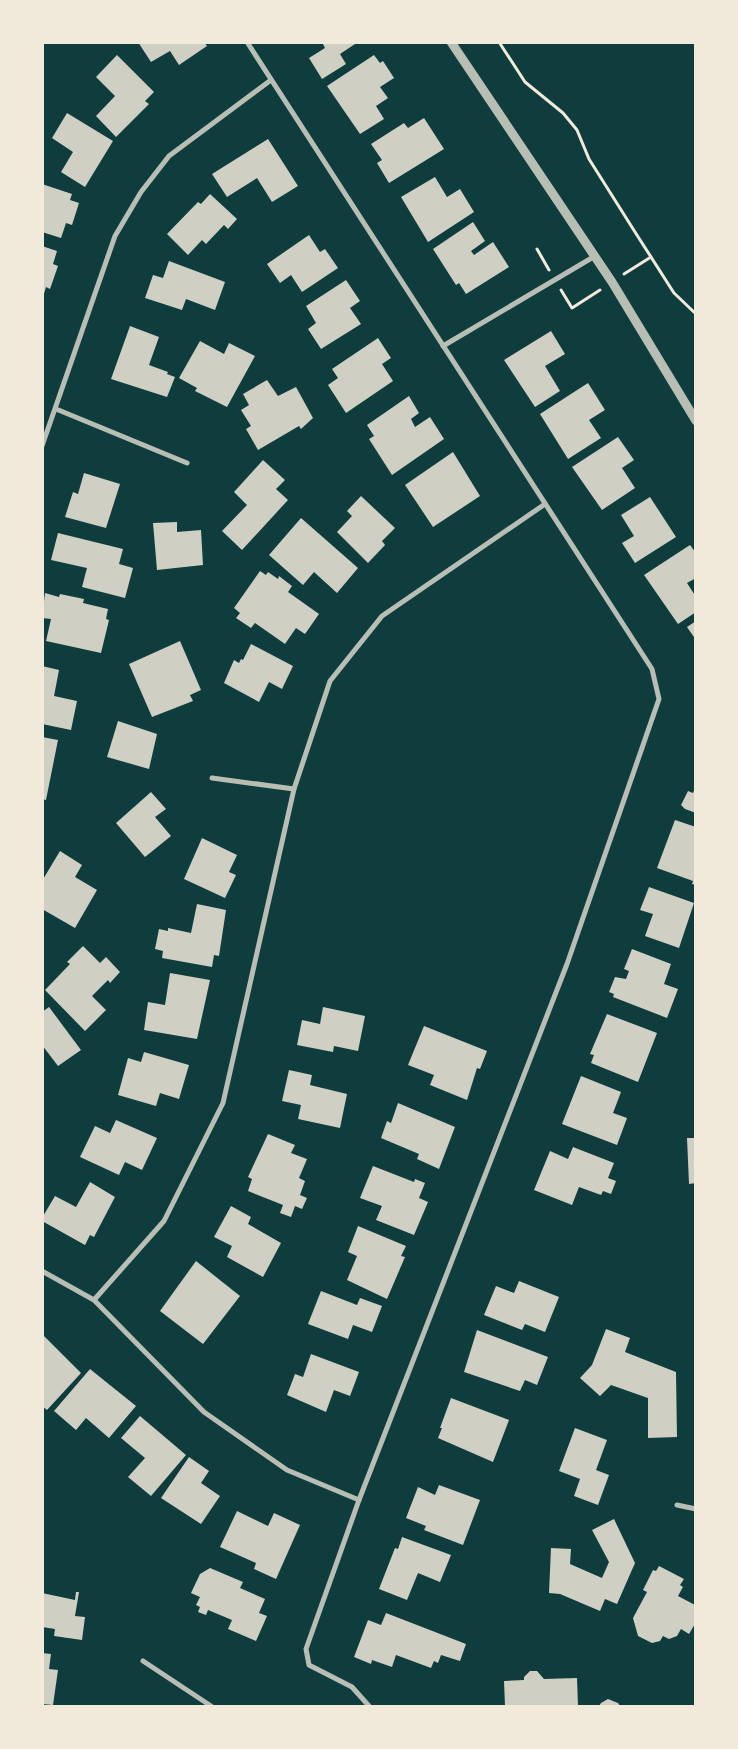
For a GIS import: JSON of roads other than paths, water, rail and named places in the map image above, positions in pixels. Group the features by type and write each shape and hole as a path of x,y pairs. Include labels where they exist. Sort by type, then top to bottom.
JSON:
{"street":[{"path":"247,42 652,669 659,698 567,964 360,1500 306,1649 309,1665 352,1687 368,1706"},
{"path":"451,42 595,256 696,421"},
{"path":"42,446 115,236 141,192 170,156 271,80"},
{"path":"443,346 595,256"},
{"path":"56,409 187,463"},
{"path":"94,1300 164,1221 223,1103 294,789 330,681 382,616 545,504"},
{"path":"212,778 294,789"},
{"path":"42,1271 94,1300 204,1412 287,1470 360,1500"},
{"path":"677,1505 696,1509"},
{"path":"143,1661 211,1706"}]}
